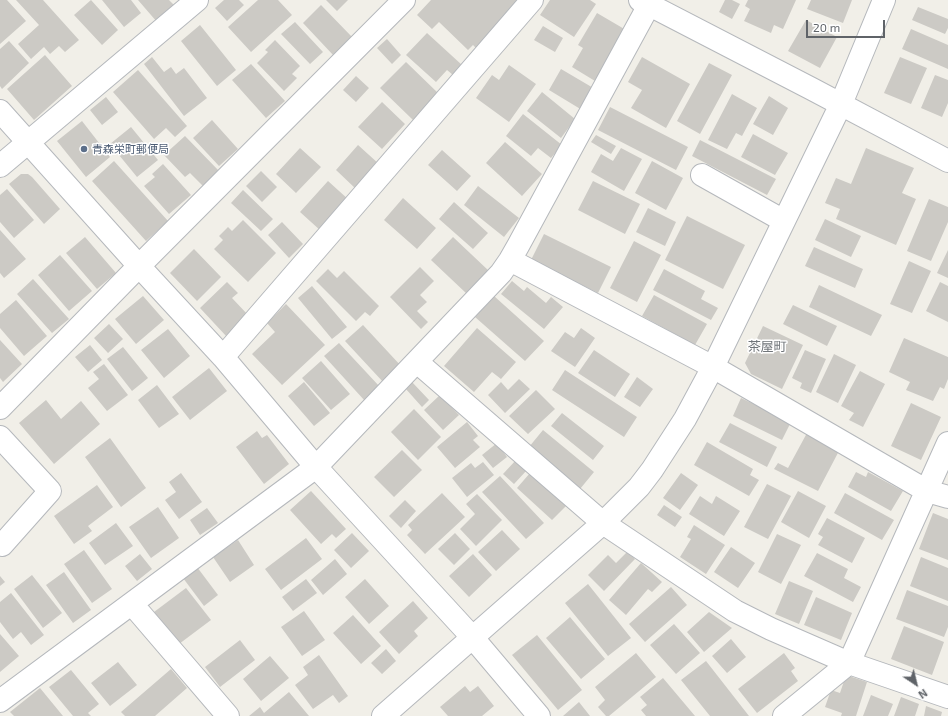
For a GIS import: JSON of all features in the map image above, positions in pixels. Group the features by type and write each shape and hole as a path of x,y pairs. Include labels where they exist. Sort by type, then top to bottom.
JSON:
{"street":[{"path":"0,166 197,0"},
{"path":"0,408 404,0"},
{"path":"223,357 532,0"},
{"path":"383,716 603,523 639,487 652,470 685,419 713,367 841,104 884,0"},
{"path":"0,702 316,467 501,273 510,260 652,4 948,161"},
{"path":"0,111 223,357 316,467 473,638 539,716"},
{"path":"702,175 784,221"},
{"path":"510,260 713,367 927,491 948,497"},
{"path":"417,362 603,523 735,611 771,629 849,663 948,697"},
{"path":"0,437 50,491 2,545"},
{"path":"784,716 849,663 948,443"},
{"path":"132,604 228,716"}],"building":[{"path":"0,0 7,0 26,21 0,44"},
{"path":"16,0 43,0 79,40 65,52 59,46 50,54 44,47 31,59 18,44 39,25"},
{"path":"91,0 118,30 102,45 74,15"},
{"path":"102,0 131,0 141,13 124,27"},
{"path":"138,0 169,0 175,6 157,22"},
{"path":"224,0 239,0 244,5 227,21 215,8"},
{"path":"258,0 278,0 292,15 251,52 228,27"},
{"path":"326,0 348,0 337,11"},
{"path":"431,0 521,0 476,48 473,45 468,50 439,22 432,29 417,15"},
{"path":"550,0 590,0 596,4 574,37 540,15"},
{"path":"725,0 732,0 740,4 732,19 719,12"},
{"path":"748,0 796,0 783,29 774,25 771,33 744,21 750,9 745,6"},
{"path":"811,0 852,0 843,23 807,9"},
{"path":"321,5 353,38 334,56 303,23"},
{"path":"918,7 948,19 948,28 945,34 912,20"},
{"path":"597,13 626,30 595,81 572,67 583,48 578,45"},
{"path":"806,20 837,37 820,68 788,51"},
{"path":"295,22 323,52 310,64 281,34"},
{"path":"200,25 236,70 217,86 181,41"},
{"path":"543,26 563,38 555,52 534,40"},
{"path":"911,29 948,45 948,69 902,49"},
{"path":"427,33 462,65 453,75 447,70 436,82 406,55"},
{"path":"387,39 401,55 392,64 377,48"},
{"path":"275,40 300,66 292,74 297,78 284,91 257,63 268,52 265,50"},
{"path":"9,41 29,63 2,89 0,86 0,49"},
{"path":"45,55 72,86 34,120 7,89"},
{"path":"152,57 164,72 171,67 176,74 184,68 207,98 184,116 144,64"},
{"path":"642,57 690,84 666,128 631,108 642,90 628,82"},
{"path":"900,57 927,68 911,104 884,93"},
{"path":"406,62 438,93 413,120 380,88"},
{"path":"709,63 732,75 700,134 677,121"},
{"path":"251,64 285,101 266,118 232,80"},
{"path":"509,65 536,84 509,122 476,98 492,75 499,80"},
{"path":"561,69 595,89 582,110 549,90"},
{"path":"138,70 187,126 175,137 166,128 154,139 113,92"},
{"path":"935,75 948,80 948,103 942,117 921,108"},
{"path":"356,76 369,88 356,102 343,90"},
{"path":"542,92 575,119 561,138 527,111"},
{"path":"732,94 757,108 742,136 736,133 727,149 708,140"},
{"path":"769,96 788,108 773,135 753,124"},
{"path":"106,97 118,112 102,125 90,110"},
{"path":"382,102 405,124 382,149 358,127"},
{"path":"610,107 688,147 676,170 598,130"},
{"path":"523,114 562,145 551,158 538,148 531,156 506,136"},
{"path":"212,120 238,149 219,166 193,138"},
{"path":"82,121 110,157 86,177 57,141"},
{"path":"131,127 158,160 137,177 110,144"},
{"path":"753,134 788,153 775,175 741,157"},
{"path":"596,135 616,146 611,154 591,142"},
{"path":"185,136 219,171 203,186 190,173 185,177 164,155"},
{"path":"700,140 776,179 767,195 692,156"},
{"path":"505,142 542,174 522,196 486,163"},
{"path":"358,145 379,164 356,189 336,170"},
{"path":"300,148 321,167 296,193 276,174"},
{"path":"621,148 642,159 624,191 591,172 601,154 613,161"},
{"path":"866,148 914,168 902,193 916,199 896,245 836,219 840,209 825,203 836,178 851,184"},
{"path":"442,150 471,176 457,191 428,165"},
{"path":"114,161 168,221 146,241 92,181"},
{"path":"652,161 683,178 666,210 635,193"},
{"path":"163,164 191,195 169,214 144,186 155,177 152,174"},
{"path":"261,171 277,187 262,202 246,186"},
{"path":"21,174 28,174 32,177 60,209 44,224 9,184"},
{"path":"328,181 349,200 321,231 300,212"},
{"path":"593,181 640,204 625,234 578,210"},
{"path":"478,186 519,218 504,237 464,205"},
{"path":"7,189 34,220 14,238 0,222 0,195"},
{"path":"243,190 273,219 261,231 231,203"},
{"path":"403,198 436,228 417,249 384,220"},
{"path":"929,199 948,207 948,222 931,261 907,251"},
{"path":"454,202 488,233 473,249 439,219"},
{"path":"648,208 676,222 665,246 636,232"},
{"path":"687,216 745,245 723,289 665,260"},
{"path":"825,219 861,236 851,257 815,240"},
{"path":"243,220 276,253 248,282 214,249 223,240 219,236 228,227 232,231"},
{"path":"282,222 303,244 289,258 268,235"},
{"path":"0,230 26,259 4,278 0,273"},
{"path":"544,234 611,267 598,293 531,260"},
{"path":"85,237 116,273 97,289 66,253"},
{"path":"453,237 489,271 467,294 431,260"},
{"path":"634,241 661,255 637,302 610,288"},
{"path":"814,247 863,269 855,288 805,266"},
{"path":"194,249 221,277 197,301 170,273"},
{"path":"948,250 948,278 937,273"},
{"path":"60,255 92,291 69,311 38,275"},
{"path":"909,261 931,271 912,313 890,304"},
{"path":"420,267 434,281 420,295 427,302 417,311 428,322 421,329 390,297"},
{"path":"328,269 337,278 344,271 379,306 370,316 365,312 356,321 316,281"},
{"path":"664,269 705,291 701,299 718,308 711,320 653,290"},
{"path":"33,279 69,319 52,333 17,294"},
{"path":"512,281 524,291 527,287 546,303 551,297 563,307 544,329 501,294"},
{"path":"227,282 238,293 232,298 249,316 227,337 200,308"},
{"path":"940,282 948,286 948,322 926,311"},
{"path":"819,285 882,315 871,336 809,307"},
{"path":"312,286 347,327 332,339 298,298"},
{"path":"654,295 707,324 695,345 642,316"},
{"path":"143,296 164,320 136,344 115,319"},
{"path":"494,296 544,341 525,361 475,317"},
{"path":"16,300 47,336 24,356 0,328 0,314"},
{"path":"286,304 325,345 282,385 252,354 275,332 267,323"},
{"path":"793,305 837,326 827,346 783,324"},
{"path":"109,324 123,339 108,353 94,338"},
{"path":"363,325 402,367 384,383 345,341"},
{"path":"763,326 803,345 782,389 751,374 745,363"},
{"path":"477,328 516,362 501,379 492,372 474,392 444,366"},
{"path":"581,328 595,338 575,367 551,351 565,332 574,338"},
{"path":"168,329 190,356 164,378 141,350"},
{"path":"904,338 948,357 948,379 944,389 940,387 933,401 906,390 910,382 889,372"},
{"path":"0,340 22,364 3,382 0,378"},
{"path":"339,343 380,387 365,401 324,356"},
{"path":"90,345 102,360 88,372 75,357"},
{"path":"123,347 148,378 132,391 107,359"},
{"path":"594,350 630,374 615,397 578,373"},
{"path":"805,350 826,359 811,393 800,388 802,383 792,378"},
{"path":"834,354 856,365 838,403 816,392"},
{"path":"321,361 350,394 331,410 302,378"},
{"path":"104,364 128,395 107,411 88,388 99,379 93,372"},
{"path":"209,368 227,391 190,420 172,397"},
{"path":"565,370 637,417 624,437 552,390"},
{"path":"860,371 885,384 863,427 849,420 854,413 841,406"},
{"path":"637,377 653,389 640,407 624,397"},
{"path":"519,379 530,389 505,413 488,395 501,382 508,390"},
{"path":"304,382 330,413 314,426 288,396"},
{"path":"412,382 429,400 422,407 405,388"},
{"path":"157,385 179,414 159,428 138,400"},
{"path":"536,390 555,409 528,434 509,416"},
{"path":"440,395 459,415 443,430 424,410"},
{"path":"741,398 791,422 782,440 733,416"},
{"path":"46,400 61,419 81,401 100,424 54,464 19,423"},
{"path":"911,403 941,417 921,460 891,446"},
{"path":"414,409 441,437 418,460 391,432"},
{"path":"562,413 604,446 593,460 551,426"},
{"path":"467,422 478,436 473,440 480,447 455,468 437,447"},
{"path":"730,423 777,447 767,467 719,442"},
{"path":"543,430 594,472 580,489 529,447"},
{"path":"257,431 262,438 267,435 289,464 264,484 236,447"},
{"path":"807,433 840,449 818,491 774,469 778,463 788,468"},
{"path":"110,438 146,488 121,507 85,457"},
{"path":"707,442 753,469 750,475 759,480 749,496 694,465"},
{"path":"497,443 507,457 493,468 482,455"},
{"path":"402,450 422,470 394,497 374,477"},
{"path":"516,460 527,470 514,484 503,474"},
{"path":"483,462 494,475 467,497 452,478 471,463 475,468"},
{"path":"856,472 866,477 868,472 903,491 891,511 848,487"},
{"path":"181,473 202,502 179,519 165,500 176,492 169,482"},
{"path":"530,473 566,506 552,520 517,488"},
{"path":"681,473 698,485 680,510 663,498"},
{"path":"500,476 544,523 526,539 482,492"},
{"path":"767,484 791,496 768,539 744,527"},
{"path":"97,485 113,507 88,526 92,531 74,544 54,516"},
{"path":"311,491 346,529 336,538 332,534 321,544 290,510"},
{"path":"798,491 826,506 809,538 781,522"},
{"path":"442,493 465,517 425,554 407,535 412,530 408,525"},
{"path":"845,493 894,520 882,540 834,513"},
{"path":"477,494 502,520 476,546 460,529 475,514 466,504"},
{"path":"700,496 712,504 716,496 740,511 724,536 689,514"},
{"path":"405,500 416,511 401,528 389,516"},
{"path":"664,505 682,517 675,527 657,515"},
{"path":"158,507 179,538 151,558 129,527"},
{"path":"207,508 218,523 200,535 190,520"},
{"path":"933,513 948,519 948,560 919,549"},
{"path":"827,518 865,538 852,563 818,545 823,537 818,534"},
{"path":"116,523 133,546 105,565 89,543"},
{"path":"694,525 725,545 706,574 680,557 691,539 687,537"},
{"path":"502,530 520,549 496,571 478,552"},
{"path":"352,533 369,551 351,568 334,550"},
{"path":"455,533 470,549 454,565 438,549"},
{"path":"777,534 801,545 781,584 758,572"},
{"path":"306,538 322,559 281,590 265,569"},
{"path":"238,540 254,565 230,582 213,557"},
{"path":"731,547 755,563 738,588 714,572"},
{"path":"84,550 112,589 92,603 64,564"},
{"path":"627,552 635,559 604,591 588,575 608,555 616,563"},
{"path":"817,553 848,569 844,578 861,587 853,602 804,576"},
{"path":"140,554 152,569 137,581 125,566"},
{"path":"473,554 492,575 469,597 449,576"},
{"path":"921,557 948,568 948,601 910,586"},
{"path":"335,559 347,574 323,595 311,580"},
{"path":"641,563 662,582 652,592 648,589 626,615 609,600"},
{"path":"197,567 218,595 204,606 183,578"},
{"path":"64,572 91,610 73,623 46,585"},
{"path":"32,575 62,613 43,628 14,589"},
{"path":"0,576 5,582 0,586"},
{"path":"306,579 317,593 293,611 282,597"},
{"path":"365,579 389,606 369,624 345,597"},
{"path":"789,581 813,591 799,624 775,614"},
{"path":"588,584 631,638 608,656 565,603"},
{"path":"671,587 687,605 645,642 629,624"},
{"path":"186,588 211,620 179,644 154,612"},
{"path":"907,590 948,606 948,627 944,637 896,619"},
{"path":"11,593 44,635 31,645 21,632 13,639 0,622 0,602"},
{"path":"816,597 852,613 841,640 804,625"},
{"path":"413,601 428,618 414,631 418,636 399,654 379,632"},
{"path":"304,611 325,640 302,656 281,627"},
{"path":"709,612 732,628 704,652 687,632"},
{"path":"353,615 381,646 361,664 333,633"},
{"path":"570,617 605,659 581,679 546,638"},
{"path":"674,624 700,653 676,674 650,645"},
{"path":"904,626 944,642 932,675 891,659"},
{"path":"0,634 19,656 0,672"},
{"path":"537,635 582,690 558,710 512,655"},
{"path":"731,639 746,657 727,673 712,656"},
{"path":"240,640 255,660 220,687 205,667"},
{"path":"386,649 396,661 382,674 371,663"},
{"path":"636,653 656,677 609,716 606,716 598,707 605,700 595,687"},
{"path":"784,653 795,668 791,671 798,681 757,713 738,689"},
{"path":"319,655 348,696 339,703 333,695 313,709 295,685 308,675 303,667"},
{"path":"270,656 289,678 261,701 243,679"},
{"path":"706,661 749,716 710,716 681,680"},
{"path":"118,662 137,685 110,706 91,683"},
{"path":"171,669 187,688 155,716 125,716 121,712"},
{"path":"71,670 99,704 88,713 91,716 73,716 49,687"},
{"path":"846,675 867,682 856,716 841,716 842,713 825,707 831,690 840,693"},
{"path":"663,678 695,716 646,716 641,710 647,705 640,697"},
{"path":"465,686 470,692 478,686 494,706 482,716 448,716 440,707"},
{"path":"40,688 63,716 14,716 10,712"},
{"path":"289,692 309,716 249,716 260,707 264,713"},
{"path":"871,695 893,704 888,716 863,716"},
{"path":"901,697 919,704 915,716 894,716"},
{"path":"579,702 590,716 563,716"},
{"path":"926,706 942,712 941,716 924,716"}],"place":[{"name":"青森栄町郵便局","path":"84,149"}],"district":[{"name":"茶屋町","path":"767,347"}]}
